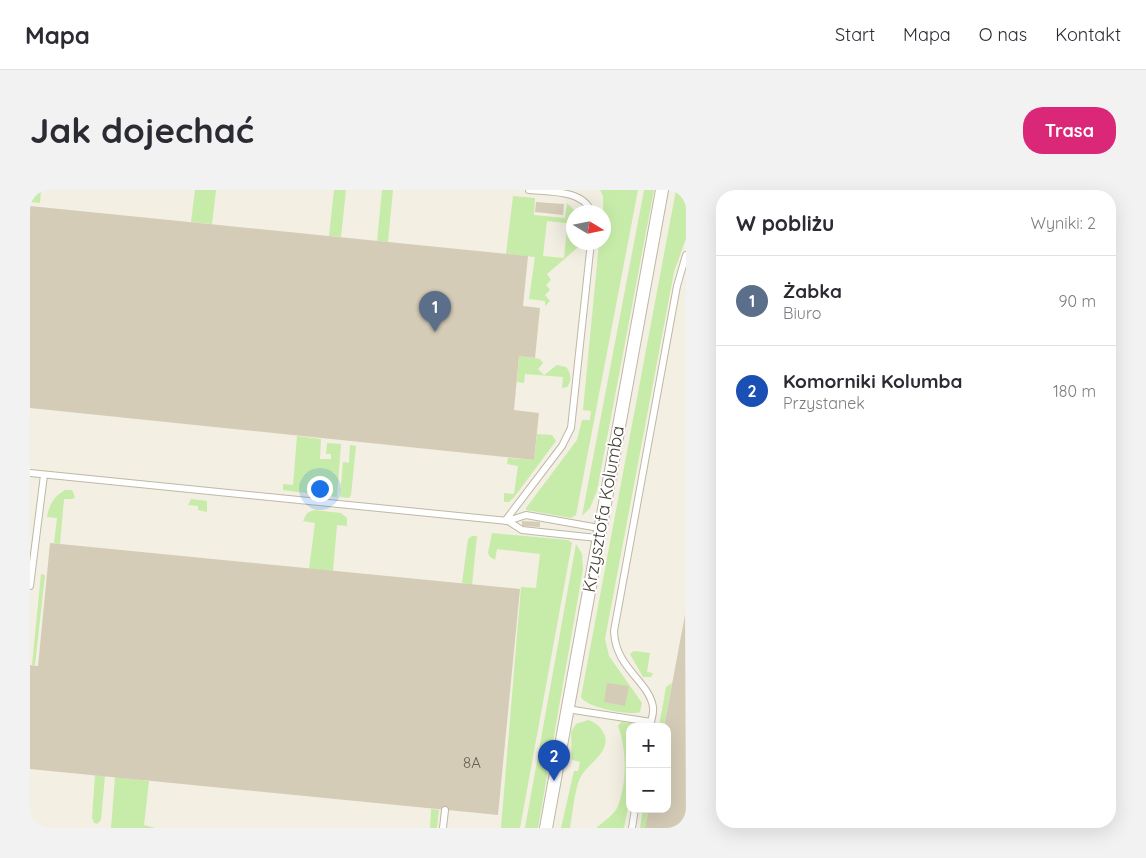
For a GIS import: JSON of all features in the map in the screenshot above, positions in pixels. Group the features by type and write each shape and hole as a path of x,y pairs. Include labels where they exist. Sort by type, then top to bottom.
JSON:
{"street":[{"name":"Krzysztofa Kolumba","path":"546,828 598,533 662,190"}],"lane":[{"path":"529,190 579,197 588,205"},
{"path":"507,521 566,440 572,428 590,250"},
{"path":"651,723 651,702 618,653 614,631 677,286 686,255"},
{"path":"30,473 507,521 526,515 598,533"},
{"path":"30,586 44,475"},
{"path":"507,521 522,530 598,533"},
{"path":"567,709 645,723"},
{"path":"443,828 445,810"},
{"path":"632,828 634,813"}],"green space":[{"path":"30,190 41,190 40,203 30,202"},
{"path":"195,190 216,190 212,224 191,222"},
{"path":"334,190 346,190 341,237 329,236"},
{"path":"382,190 393,190 388,242 377,241"},
{"path":"600,190 638,190 576,515 571,518 526,510 526,508 577,440 582,420 590,420 591,411 583,410 598,250 611,250 611,205 603,205 603,196"},
{"path":"644,190 654,190 597,491 590,508 582,516"},
{"path":"676,190 686,190 686,238 674,272 605,639 609,656 642,703 640,712 627,713 608,710 590,704 581,697"},
{"path":"513,196 535,198 534,215 565,218 566,210 566,223 547,221 543,256 564,258 566,238 566,250 575,250 547,274 551,280 546,285 550,290 545,295 550,301 545,306 545,301 529,299 535,257 506,254"},
{"path":"519,356 540,359 543,363 538,369 544,375 557,365 566,367 570,377 569,385 562,388 563,377 525,374 524,383 517,382"},
{"path":"537,434 552,435 556,441 515,496 509,502 504,502 504,493 514,494 518,466 507,464 508,458 534,460"},
{"path":"297,436 321,439 320,459 331,459 331,454 326,454 327,443 341,444 337,497 283,490 283,484 293,485"},
{"path":"350,445 356,446 351,495 349,498 340,497 343,462 349,463"},
{"path":"65,490 72,490 75,497 73,499 64,499 60,544 54,543 57,518 47,517 53,501"},
{"path":"191,499 207,501 207,512 198,510 198,506 188,505"},
{"path":"314,510 341,513 347,518 347,526 337,525 333,571 309,569 315,523 303,521 307,513"},
{"path":"492,533 568,540 572,543 520,828 501,828 521,587 536,588 540,554 497,549 495,560 488,553"},
{"path":"472,536 477,536 472,585 462,583 468,539"},
{"path":"576,544 582,554 583,569 538,828 525,828"},
{"path":"41,574 45,575 35,665 32,665"},
{"path":"634,651 650,653 647,672 653,673 651,677 643,677 630,654"},
{"path":"672,683 665,723 660,723 666,687"},
{"path":"588,720 597,724 602,730 605,745 580,778 570,828 561,828 574,771 578,771 580,762 572,760 571,732 576,724"},
{"path":"621,722 631,723 626,723 627,813 624,828 596,828 614,812 621,797 625,766 623,745 618,726"},
{"path":"95,775 105,776 101,820 97,824 94,823 92,818"},
{"path":"115,777 149,781 144,825 155,828 111,828"},
{"path":"431,809 439,810 437,828 430,828"},
{"path":"642,813 648,813 645,828 640,828"}],"building":[{"path":"536,202 564,204 563,215 535,212"},
{"path":"30,206 528,256 523,306 540,308 535,358 519,356 514,410 539,413 534,460 30,408"},
{"path":"522,521 540,522 540,527 522,526"},
{"path":"50,543 520,589 498,815 30,769 30,665 38,666"},
{"path":"685,615 686,828 645,828 648,813 671,813 671,723 665,723"},
{"path":"607,683 629,686 625,706 604,702"}],"place":[{"name":"Żabka","path":"435,332"},
{"name":"Komorniki Kolumba","path":"554,781"}]}
